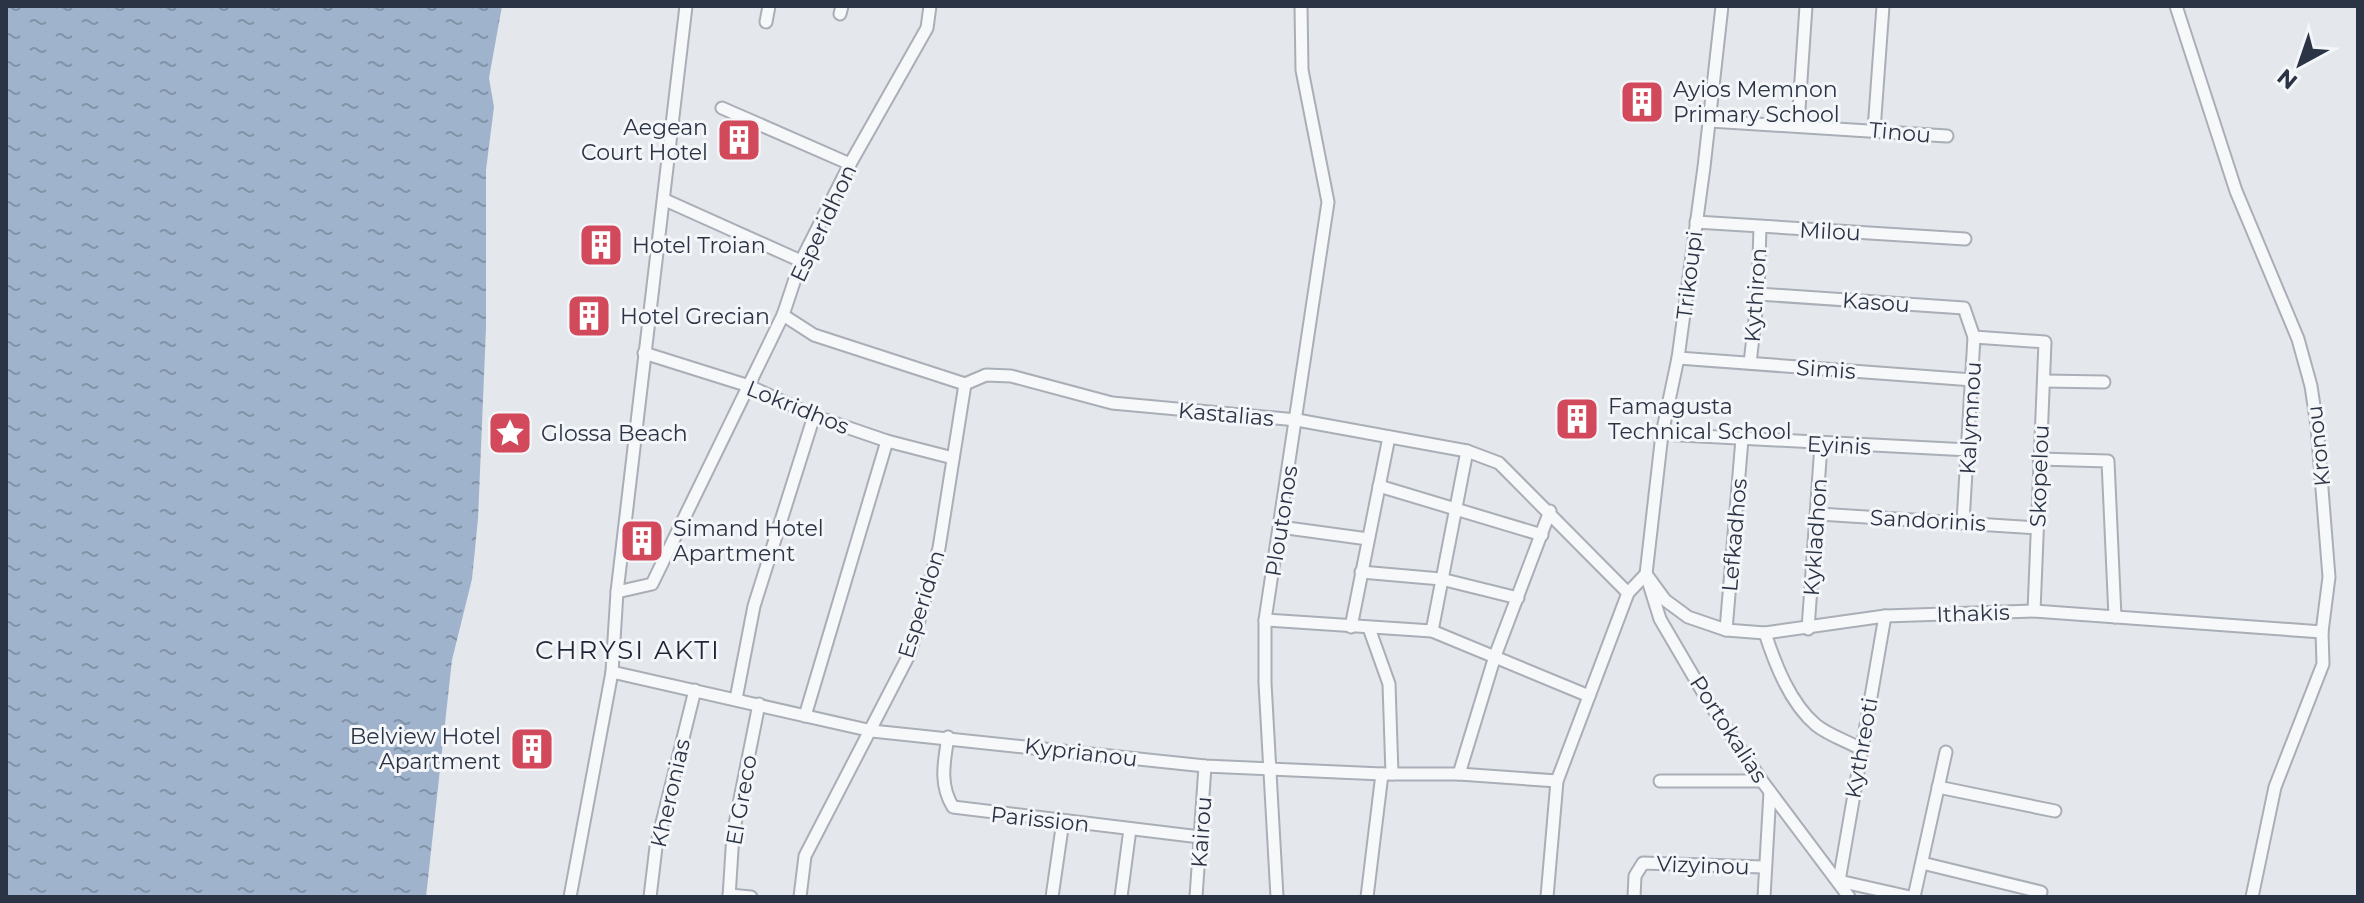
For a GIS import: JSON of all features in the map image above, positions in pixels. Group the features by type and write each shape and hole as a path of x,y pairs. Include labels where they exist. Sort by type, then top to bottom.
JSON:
{"street":[{"path":"570,897 612,672 617,592 686,6"},
{"path":"766,22 769,6"},
{"name":"Esperidhon","path":"617,592 652,584 783,315 801,261 850,164 927,28 930,6"},
{"name":"Ploutonos","path":"1277,897 1265,683 1265,620 1328,202 1302,70 1301,6"},
{"name":"Trikoupi","path":"1648,544 1662,434 1678,358 1722,6"},
{"path":"1798,124 1806,6"},
{"path":"1874,130 1883,6"},
{"name":"Kronou","path":"2176,6 2236,191 2298,339 2311,386 2329,577 2322,632 2323,664 2275,787 2252,897"},
{"path":"722,108 850,164"},
{"name":"Tinou","path":"1710,121 1798,124 1947,136"},
{"path":"665,200 801,261"},
{"name":"Milou","path":"1696,222 1965,239"},
{"name":"Kythiron","path":"1750,363 1758,294 1760,227"},
{"name":"Kasou","path":"1758,294 1964,308 1974,337"},
{"path":"783,315 814,335 965,384"},
{"name":"Kalymnou","path":"1963,522 1974,337 2045,342"},
{"name":"Skopelou","path":"2034,611 2045,342"},
{"name":"Lokridhos","path":"644,353 749,386 814,416 887,441 953,458"},
{"name":"Simis","path":"1678,358 1973,380"},
{"name":"Kastalias","path":"965,384 986,375 1011,376 1112,403 1297,420 1467,451 1499,463 1628,593"},
{"path":"2044,381 2104,382"},
{"name":"Esperidon","path":"800,897 805,856 910,653 939,548 965,384"},
{"path":"736,699 754,606 814,416"},
{"name":"Eyinis","path":"1662,434 1821,445 1969,450"},
{"path":"1351,627 1389,437"},
{"name":"Lefkadhos","path":"1726,630 1742,439"},
{"path":"805,716 887,441"},
{"name":"Kykladhon","path":"1808,629 1819,514 1821,445"},
{"path":"1432,631 1467,451"},
{"path":"2039,459 2108,461 2115,617"},
{"path":"1379,486 1542,535"},
{"path":"1459,774 1495,656 1550,511"},
{"name":"Sandorinis","path":"1819,514 2037,528"},
{"path":"1280,527 1368,539"},
{"name":"Portokalias","path":"1648,544 1646,574 1660,619 1708,701 1762,781 1849,897"},
{"path":"1361,572 1441,579 1518,598"},
{"path":"1547,897 1557,781 1628,593 1646,574"},
{"name":"Ithakis","path":"1646,574 1665,600 1688,617 1726,630 1765,633 1885,616 2034,611 2322,632"},
{"name":"Kythreoti","path":"1839,881 1885,616"},
{"path":"1265,620 1432,631 1589,696"},
{"path":"1367,897 1387,774 1389,684 1369,628"},
{"path":"1765,633 1773,661 1793,697 1816,726 1861,749"},
{"name":"Kyprianou","path":"612,672 872,731 1205,766 1459,774 1557,781"},
{"name":"Kheronias","path":"650,897 656,847 695,690"},
{"name":"El Greco","path":"729,896 733,834 759,704"},
{"name":"Parission","path":"948,737 943,771 945,794 953,807 1200,837"},
{"path":"1839,881 1912,897 1946,752"},
{"name":"Kairou","path":"1196,897 1205,766"},
{"path":"1660,781 1762,781"},
{"path":"1938,787 2055,811"},
{"path":"1764,897 1763,867 1770,792"},
{"path":"1052,897 1063,821"},
{"path":"1121,897 1130,829"},
{"name":"Vizyinou","path":"1634,897 1635,876 1643,863 1763,867"},
{"path":"1922,863 2041,892"},
{"path":"729,896 751,897"}],"water":[{"path":"6,6 502,6 489,78 494,107 486,170 486,328 478,519 472,579 452,660 426,897 6,897"}],"place":[{"name":"Ayios Memnon Primary School","path":"1642,102"},
{"name":"Aegean Court Hotel","path":"739,140"},
{"name":"Hotel Troian","path":"601,245"},
{"name":"Hotel Grecian","path":"589,316"},
{"name":"Famagusta Technical School","path":"1577,419"},
{"name":"Glossa Beach","path":"510,433"},
{"name":"Simand Hotel Apartment","path":"642,541"},
{"name":"Belview Hotel Apartment","path":"532,749"}],"district":[{"name":"CHRYSI AKTI","path":"628,650"}]}
